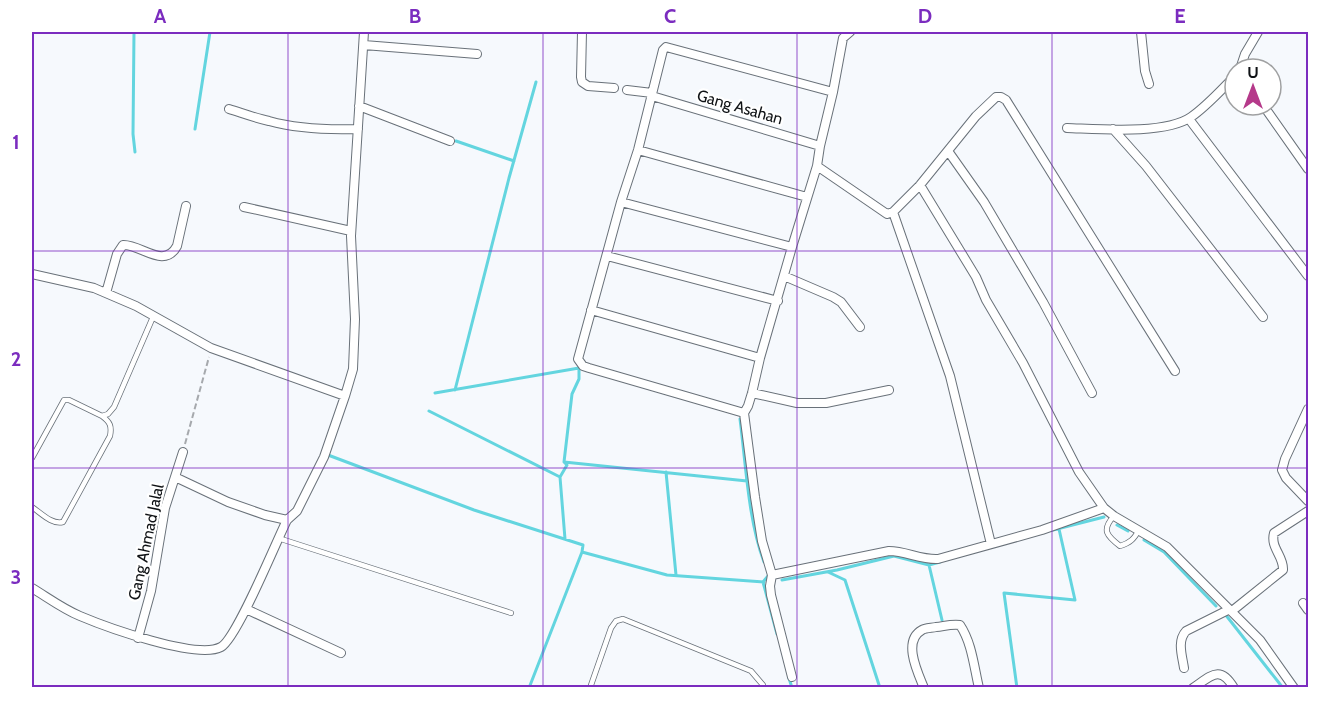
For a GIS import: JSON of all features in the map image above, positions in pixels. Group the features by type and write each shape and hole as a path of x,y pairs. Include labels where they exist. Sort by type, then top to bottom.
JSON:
{"street":[{"path":"32,588 78,615 138,638 207,651 223,646 231,635 246,609 287,520 297,512 324,457 352,369 355,320 351,231 364,32"},
{"path":"582,32 582,82 585,85 614,88"},
{"path":"1140,32 1149,84"},
{"path":"1244,57 1258,32"},
{"path":"792,677 771,595 772,575 762,541 744,412 752,393 760,358 817,165 845,34"},
{"path":"363,45 477,54"},
{"path":"744,412 583,366 578,359 621,202 638,150 663,50 666,47 833,92"},
{"path":"1066,128 1154,129 1189,118 1223,87"},
{"name":"Gang Asahan","path":"627,90 652,95 820,146"},
{"path":"817,165 883,212 887,214 893,212 920,185 976,116 996,97 1001,97 1006,100 1175,371"},
{"path":"359,106 450,141"},
{"path":"229,109 270,122 326,130 358,129"},
{"path":"1271,117 1308,169"},
{"path":"1189,118 1308,276"},
{"path":"1113,129 1146,165 1263,317"},
{"path":"638,150 807,197"},
{"path":"948,151 984,202 1043,302 1092,393"},
{"path":"920,185 976,277 986,300 1023,363 1079,472 1104,508 1167,547 1260,639 1294,687"},
{"path":"621,202 792,248"},
{"path":"106,293 117,254 123,244 130,244 157,256 168,255 174,251 186,206"},
{"path":"244,207 351,231"},
{"path":"893,212 950,376 991,544"},
{"path":"607,256 778,301"},
{"path":"32,274 94,288 136,306 211,348 345,396"},
{"path":"784,276 841,302 860,327"},
{"path":"591,310 760,358"},
{"path":"752,393 797,402 817,403 889,390"},
{"path":"1308,409 1282,468 1286,478 1308,501"},
{"name":"Gang Ahmad Jalal","path":"138,638 151,591 165,508 183,452"},
{"path":"175,477 228,502 287,520"},
{"path":"772,575 889,551 901,551 913,556 938,559 1042,530 1104,508"},
{"path":"1184,668 1181,637 1186,631 1230,610 1283,570 1283,563 1274,545 1274,534 1308,511"},
{"path":"246,609 341,653"},
{"path":"924,687 913,659 912,644 922,630 952,624 960,626 969,642 979,687"},
{"path":"1193,687 1214,674 1223,674 1229,678 1234,687"}],"lane":[{"path":"102,416 108,414 114,407 153,317"},
{"path":"32,458 64,400 69,400 109,421 112,429 110,436 63,522 54,522 32,507"},
{"path":"1114,516 1106,529 1111,539 1120,546 1128,544 1138,530"},
{"path":"278,538 511,613"},
{"path":"590,687 611,628 616,621 622,619 751,671 763,687"}],"path":[{"path":"183,452 211,348"}],"waterway":[{"path":"134,32 133,134 135,152"},
{"path":"195,129 210,32"},
{"path":"455,390 536,82"},
{"path":"456,141 514,161"},
{"path":"565,539 560,477 567,465 564,462 572,394 579,379 579,367"},
{"path":"435,393 579,368"},
{"path":"429,411 560,477"},
{"path":"740,419 754,528 764,562"},
{"path":"328,455 474,510 583,545 582,552 667,575 764,582"},
{"path":"564,462 747,481"},
{"path":"666,472 676,575"},
{"path":"1053,530 1104,517"},
{"path":"1117,525 1128,531"},
{"path":"1017,688 1004,593 1075,600 1059,529"},
{"path":"1144,540 1164,552 1216,606"},
{"path":"529,688 582,552"},
{"path":"782,580 894,556 929,565 940,562"},
{"path":"929,565 942,620"},
{"path":"828,572 845,580 880,688"},
{"path":"768,576 763,582 777,634"},
{"path":"1225,614 1283,688"},
{"path":"789,678 792,688"}]}
